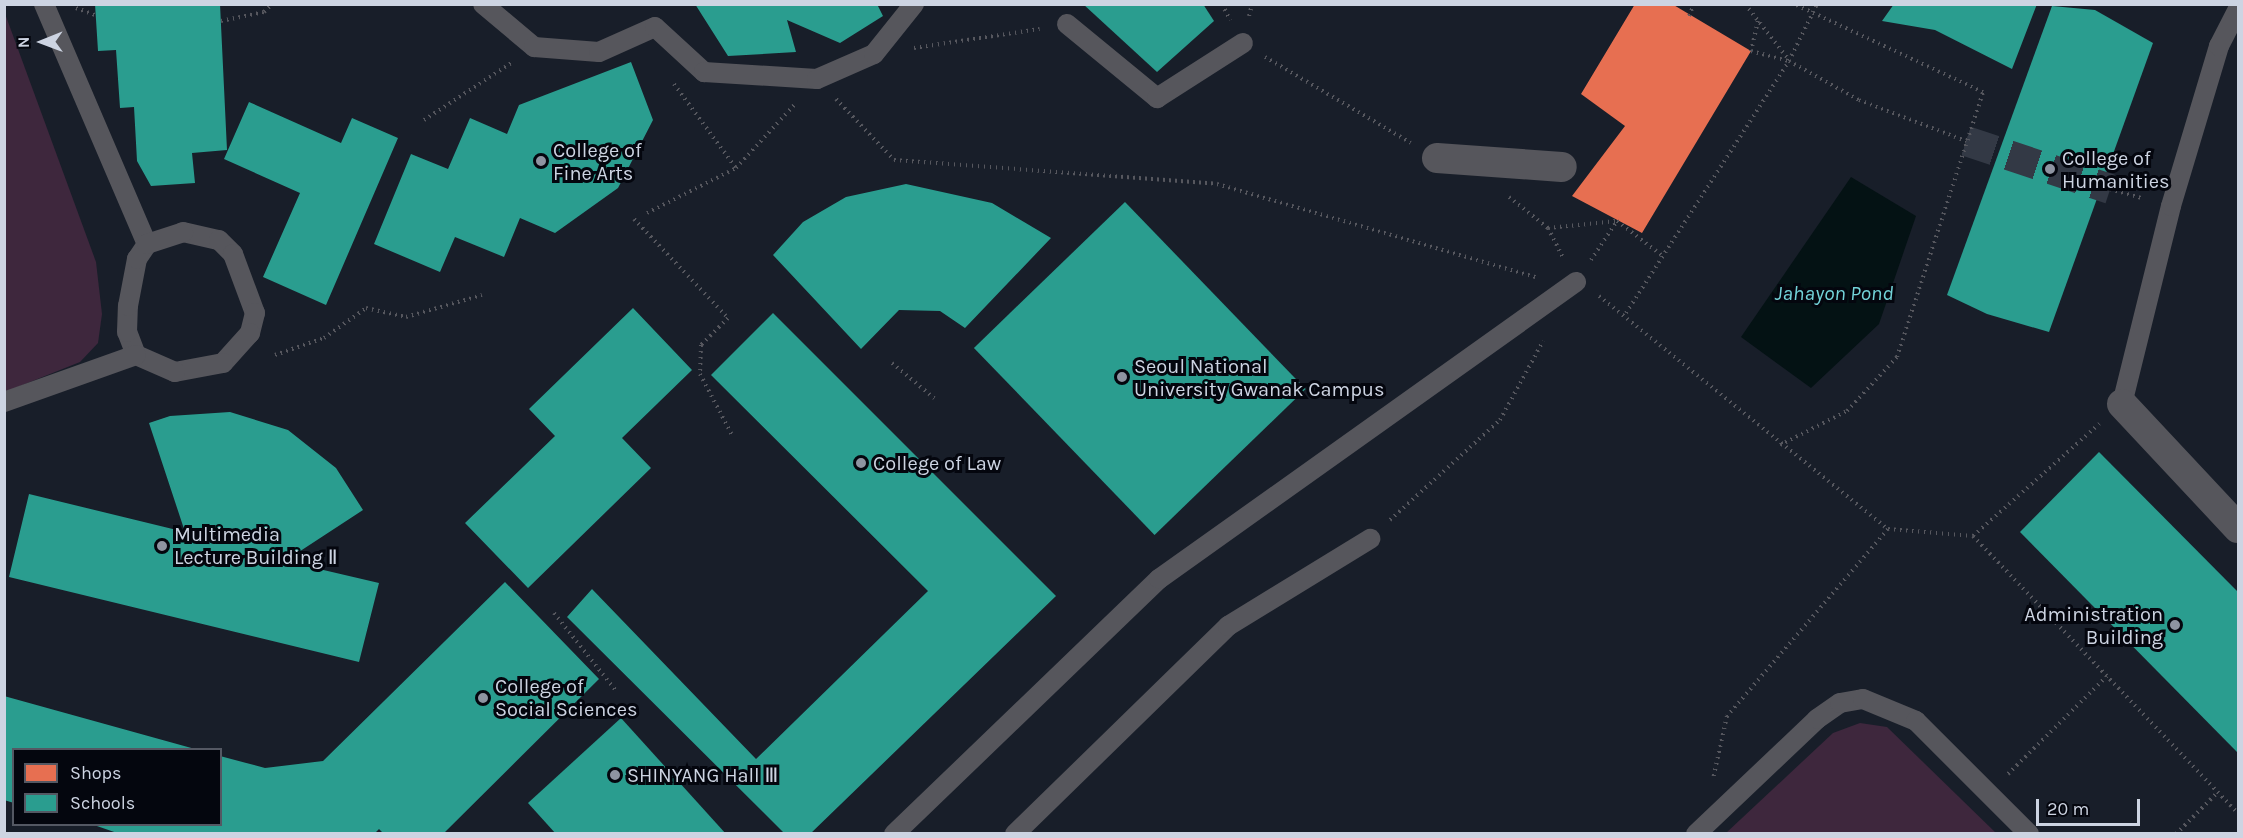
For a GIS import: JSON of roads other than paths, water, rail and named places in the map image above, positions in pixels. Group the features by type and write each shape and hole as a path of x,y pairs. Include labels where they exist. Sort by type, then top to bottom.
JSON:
{"street":[{"path":"1437,158 1562,167"},
{"path":"2122,404 2238,528"}],"lane":[{"path":"44,4 147,244"},
{"path":"483,4 534,47 598,52 656,27 704,72 817,79 874,54 914,4"},
{"path":"2122,404 2171,206 2219,46 2238,9"},
{"path":"1067,24 1157,98 1243,43"},
{"path":"183,232 219,240 245,274 255,313 250,333 223,363 175,372 136,354 127,332 128,306 137,260 147,244 183,232"},
{"path":"894,834 1159,579 1576,282"},
{"path":"4,402 136,354"},
{"path":"1015,834 1228,626 1370,539"},
{"path":"1700,830 1817,719 1840,704 1863,699 1916,721 2030,834"}],"water":[{"name":"Jahayon Pond","path":"1851,177 1916,216 1879,324 1811,388 1741,337"}],"tunnel":[{"path":"1966,141 2110,189"}],"place":[{"name":"College of Fine Arts","path":"541,161"},
{"name":"College of Humanities","path":"2050,169"},
{"name":"Seoul National University Gwanak Campus","path":"1122,377"},
{"name":"College of Law","path":"861,463"},
{"name":"Multimedia Lecture Building Ⅱ","path":"162,546"},
{"name":"Administration Building","path":"2175,625"},
{"name":"College of Social Sciences","path":"483,698"},
{"name":"SHINYANG Hall Ⅲ","path":"615,775"}]}
